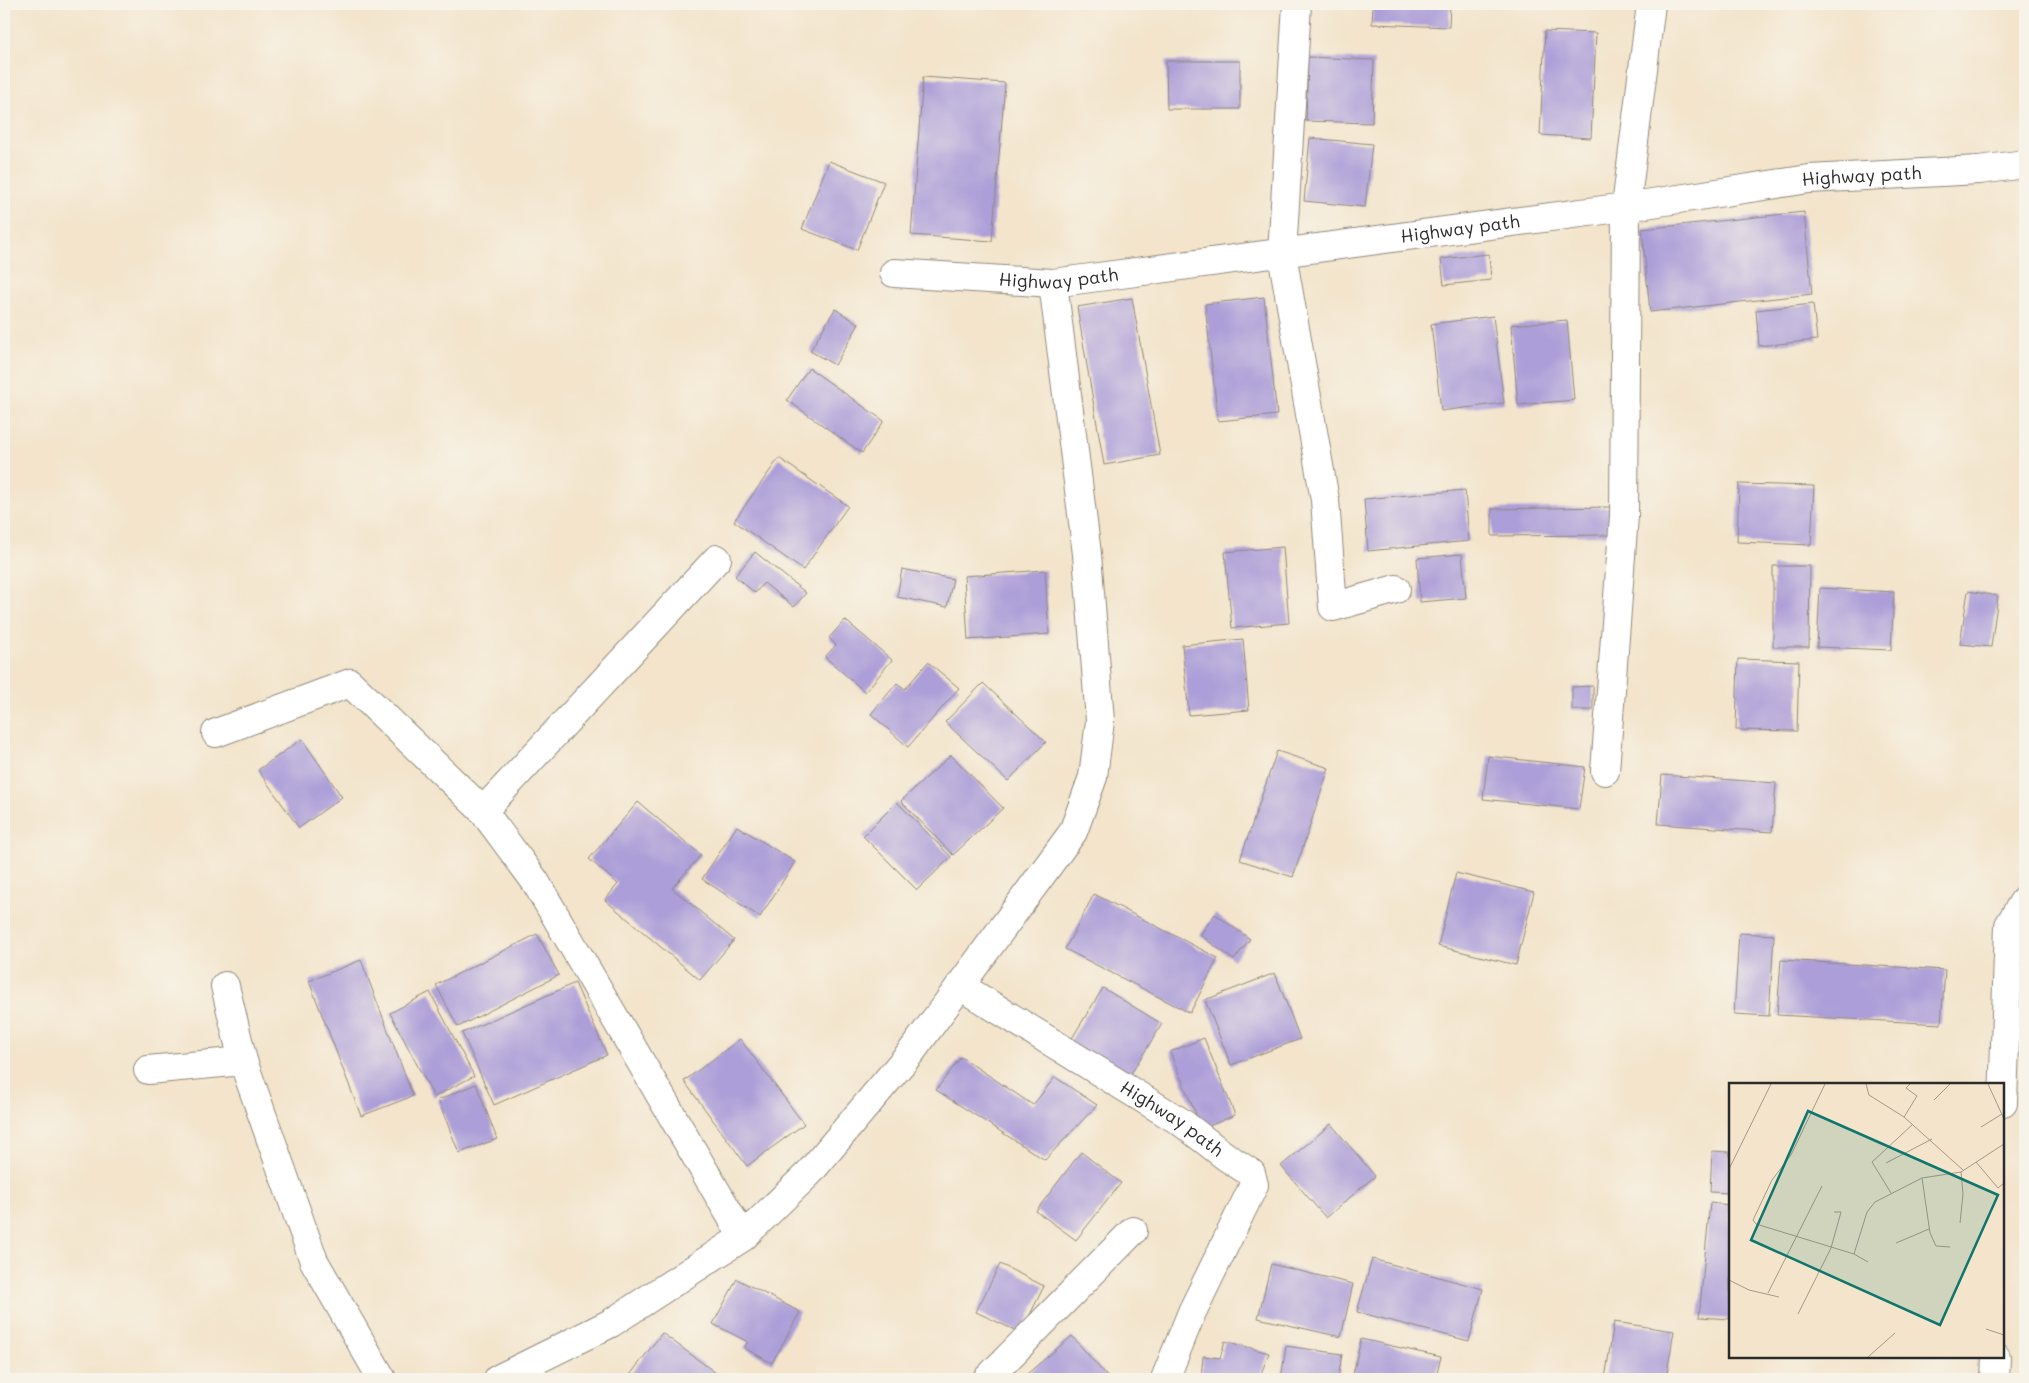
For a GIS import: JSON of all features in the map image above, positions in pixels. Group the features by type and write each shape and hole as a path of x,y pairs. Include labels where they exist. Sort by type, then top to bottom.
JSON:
{"street":[{"path":"1297,4 1282,254 1325,500 1333,607 1396,589"},
{"path":"1605,771 1624,516 1626,208 1651,4"},
{"name":"Highway path","path":"894,273 1053,283 1626,208 1809,179 1979,170 2025,164"},
{"path":"498,1379 611,1323 742,1237 810,1172 912,1051 1073,832 1093,777 1100,721 1087,554 1053,283"},
{"path":"483,810 717,559"},
{"path":"216,733 350,683 483,810 535,881 742,1237"},
{"path":"2004,1083 2009,925 2025,899"},
{"path":"224,986 243,1061 314,1261 382,1379"},
{"name":"Highway path","path":"960,986 1181,1122 1225,1156 1251,1173 1254,1185 1192,1312 1165,1379"},
{"path":"148,1070 243,1061"},
{"path":"987,1379 1133,1231"},
{"path":"1995,1379 1996,1358"}],"building":[{"path":"1098,4 1149,4 1149,6 1098,6"},
{"path":"1373,4 1450,4 1449,27 1372,24"},
{"path":"1545,31 1596,33 1591,138 1540,135"},
{"path":"1308,57 1374,60 1372,123 1306,121"},
{"path":"1166,61 1240,61 1240,109 1167,109"},
{"path":"923,77 1005,83 992,241 911,235"},
{"path":"1310,138 1372,144 1365,207 1304,201"},
{"path":"829,161 884,182 857,250 802,229"},
{"path":"1804,212 1812,294 1650,312 1642,229"},
{"path":"1489,254 1491,280 1444,285 1441,259"},
{"path":"1264,297 1277,415 1218,421 1205,304"},
{"path":"1132,298 1160,455 1104,465 1077,307"},
{"path":"1813,304 1817,340 1759,346 1756,310"},
{"path":"835,309 859,324 835,365 810,351"},
{"path":"1493,316 1504,403 1441,411 1431,324"},
{"path":"1567,320 1574,400 1518,405 1511,325"},
{"path":"809,368 884,421 862,453 787,400"},
{"path":"779,458 848,506 803,570 734,521"},
{"path":"1739,484 1814,486 1811,545 1737,542"},
{"path":"1465,490 1469,541 1368,551 1364,499"},
{"path":"1610,507 1610,535 1492,536 1492,509"},
{"path":"1283,547 1289,623 1232,628 1225,552"},
{"path":"755,552 806,593 794,607 764,583 755,593 735,576"},
{"path":"1462,554 1466,598 1420,602 1417,558"},
{"path":"1773,566 1810,566 1809,647 1773,647"},
{"path":"902,569 953,579 947,607 897,597"},
{"path":"1045,570 1049,634 968,640 964,576"},
{"path":"1820,588 1894,592 1891,650 1817,647"},
{"path":"1968,591 1998,596 1991,647 1960,644"},
{"path":"845,620 892,660 865,692 825,657 836,645 829,638"},
{"path":"1243,639 1249,710 1189,715 1182,645"},
{"path":"1738,659 1799,661 1797,731 1736,730"},
{"path":"928,662 959,688 908,747 871,714 897,683 905,689"},
{"path":"983,683 1046,742 1008,781 945,722"},
{"path":"1593,686 1593,710 1572,710 1572,687"},
{"path":"302,739 342,797 299,828 258,770"},
{"path":"1277,751 1329,768 1293,877 1240,860"},
{"path":"951,755 1003,808 953,855 901,801"},
{"path":"1488,756 1585,767 1579,809 1483,799"},
{"path":"1662,775 1776,783 1772,832 1658,824"},
{"path":"638,802 701,855 672,888 734,940 700,980 605,900 618,884 589,859"},
{"path":"897,802 951,857 917,890 863,836"},
{"path":"737,826 795,862 760,917 702,879"},
{"path":"1456,873 1534,892 1516,965 1438,946"},
{"path":"1094,894 1218,958 1190,1013 1065,949"},
{"path":"1215,914 1250,939 1234,960 1200,935"},
{"path":"1739,933 1774,935 1769,1016 1734,1014"},
{"path":"537,934 559,975 458,1027 436,985"},
{"path":"361,960 413,1096 361,1116 309,981"},
{"path":"1781,960 1945,970 1941,1024 1777,1015"},
{"path":"1275,973 1300,1039 1231,1065 1205,1000"},
{"path":"575,983 607,1055 494,1105 462,1033"},
{"path":"1103,988 1162,1024 1127,1080 1069,1043"},
{"path":"430,992 474,1076 434,1097 390,1013"},
{"path":"1204,1038 1235,1115 1202,1129 1170,1052"},
{"path":"740,1039 804,1124 747,1166 684,1081"},
{"path":"961,1057 1033,1105 1055,1077 1097,1105 1045,1160 936,1090"},
{"path":"476,1084 497,1139 459,1153 438,1100"},
{"path":"1331,1124 1375,1176 1326,1218 1281,1166"},
{"path":"1712,1151 1729,1152 1729,1193 1710,1192"},
{"path":"1081,1152 1121,1183 1076,1240 1036,1211"},
{"path":"1710,1203 1729,1205 1729,1319 1699,1317"},
{"path":"1372,1259 1483,1289 1469,1341 1357,1312"},
{"path":"1000,1264 1044,1286 1021,1333 976,1312"},
{"path":"1271,1264 1353,1284 1341,1337 1258,1318"},
{"path":"737,1279 800,1312 772,1363 744,1348 748,1342 713,1324"},
{"path":"1614,1322 1674,1331 1666,1379 1605,1379"},
{"path":"662,1333 724,1379 627,1379"},
{"path":"1072,1336 1109,1379 1021,1379"},
{"path":"1361,1339 1441,1357 1435,1379 1352,1379"},
{"path":"1225,1341 1269,1353 1259,1379 1201,1379 1203,1356 1220,1358"},
{"path":"1286,1346 1342,1354 1338,1379 1281,1379"}]}
